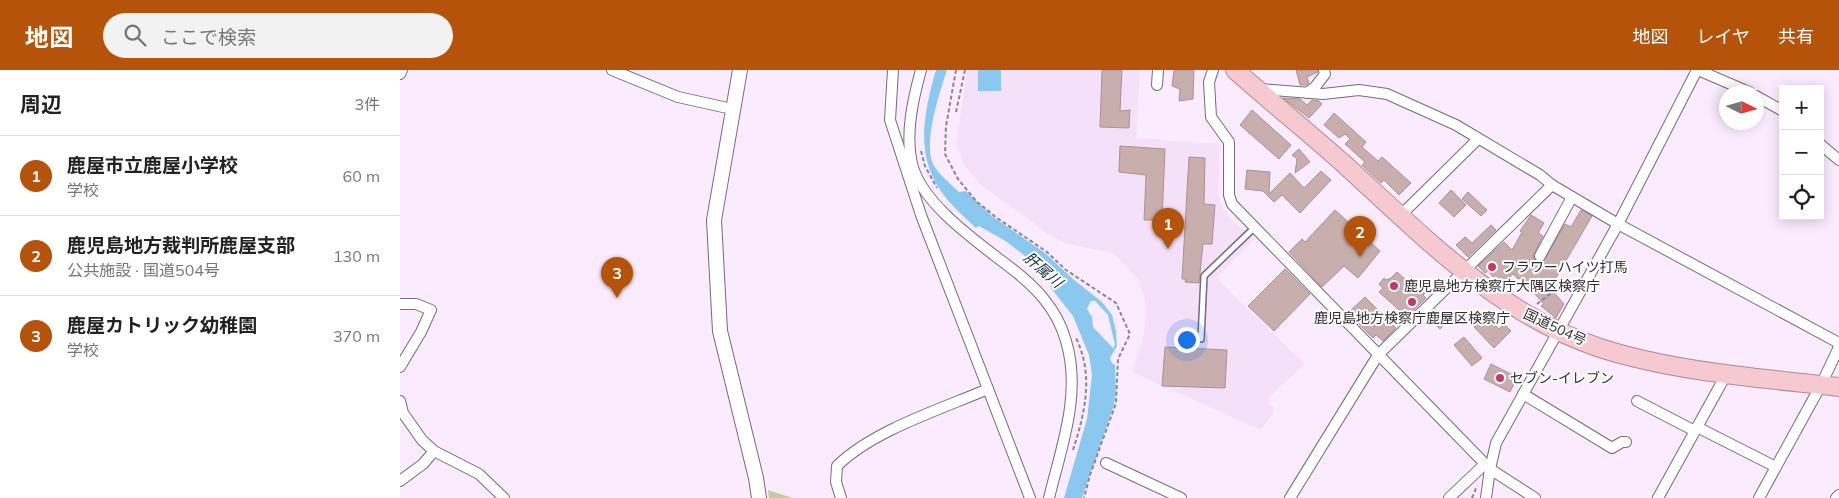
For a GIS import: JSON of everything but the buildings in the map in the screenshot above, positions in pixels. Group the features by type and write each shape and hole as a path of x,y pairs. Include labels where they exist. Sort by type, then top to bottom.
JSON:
{"highway":[{"name":"国道504号","path":"1235,70 1275,103 1463,272 1511,307 1558,331 1600,348 1655,362 1839,387"}],"street":[{"path":"400,74 402,70"},
{"path":"612,70 678,97 732,109"},
{"path":"740,70 714,220 720,330 756,478 759,498"},
{"path":"893,70 890,120 921,215 1030,498"},
{"path":"921,70 910,137 912,164 923,188 949,217 1028,281 1052,308 1066,341 1072,368 1067,430 1049,498"},
{"path":"1157,85 1158,70"},
{"path":"1213,70 1209,82 1211,117 1229,142 1228,195 1232,204 1487,466 1535,498"},
{"path":"1307,93 1315,87 1325,74 1324,70"},
{"path":"1486,498 1487,466 1496,443 1618,224 1698,70 1733,85"},
{"path":"1256,88 1323,94 1359,90 1387,94 1424,109 1540,175 1552,185 1618,224 1839,343"},
{"path":"1764,100 1779,108"},
{"path":"1399,216 1478,139"},
{"path":"1824,147 1839,160"},
{"path":"1290,498 1378,355 1552,185"},
{"path":"1540,256 1572,197"},
{"path":"400,304 416,304 431,310 421,332 400,367"},
{"path":"1759,498 1821,385 1839,347"},
{"path":"1658,498 1727,373"},
{"path":"841,498 836,482 837,466 853,451 904,425 988,389"},
{"path":"1523,394 1612,448 1622,442 1626,442"},
{"path":"400,401 408,420 422,440 434,451 479,474 504,498"},
{"path":"1637,401 1776,467"},
{"path":"400,482 423,464 434,451"},
{"path":"1106,463 1181,498"},
{"path":"1449,498 1487,466"},
{"path":"1836,498 1839,495"}],"lane":[{"path":"1201,339 1204,276 1254,228"}],"path":[{"path":"956,70 946,126 945,154 958,179 976,201 997,218 1047,252 1066,270 1116,303 1130,334 1118,359 1116,403 1084,498"},
{"path":"956,112 965,70"},
{"path":"1534,308 1554,291"}],"shaded area":[{"path":"967,70 1140,70 1136,138 1220,144 1218,194 1224,212 1254,240 1216,278 1305,364 1269,397 1268,404 1274,407 1273,413 1261,430 1132,372 1143,339 1146,317 1145,298 1137,278 1113,253 1068,244 1048,234 981,185 964,165 956,144"}],"green space":[{"path":"768,490 793,498 769,498"}],"water":[{"name":"肝属川","path":"936,70 947,70 931,131 930,155 938,172 959,192 966,191 992,216 1045,253 1102,302 1112,315 1117,346 1110,358 1115,365 1116,392 1114,405 1082,498 1064,498 1087,419 1092,375 1089,355 1073,316 1051,288 1049,278 1035,264 1007,242 979,226 976,228 949,202 936,183 929,168 924,136 925,120","holes":["1091,301 1095,301 1108,315 1115,345 1113,348 1093,327 1092,317 1087,309"]},
{"path":"978,70 1001,70 1001,91 978,91"}],"place":[{"name":"鹿屋市立鹿屋小学校","path":"1168,249"},
{"name":"鹿児島地方裁判所鹿屋支部","path":"1360,257"},
{"name":"フラワーハイツ打馬","path":"1492,267"},
{"name":"鹿児島地方検察庁大隅区検察庁","path":"1394,286"},
{"name":"鹿屋カトリック幼稚園","path":"617,298"},
{"name":"鹿児島地方検察庁鹿屋区検察庁","path":"1412,302"},
{"name":"セブン-イレブン","path":"1500,378"}]}
